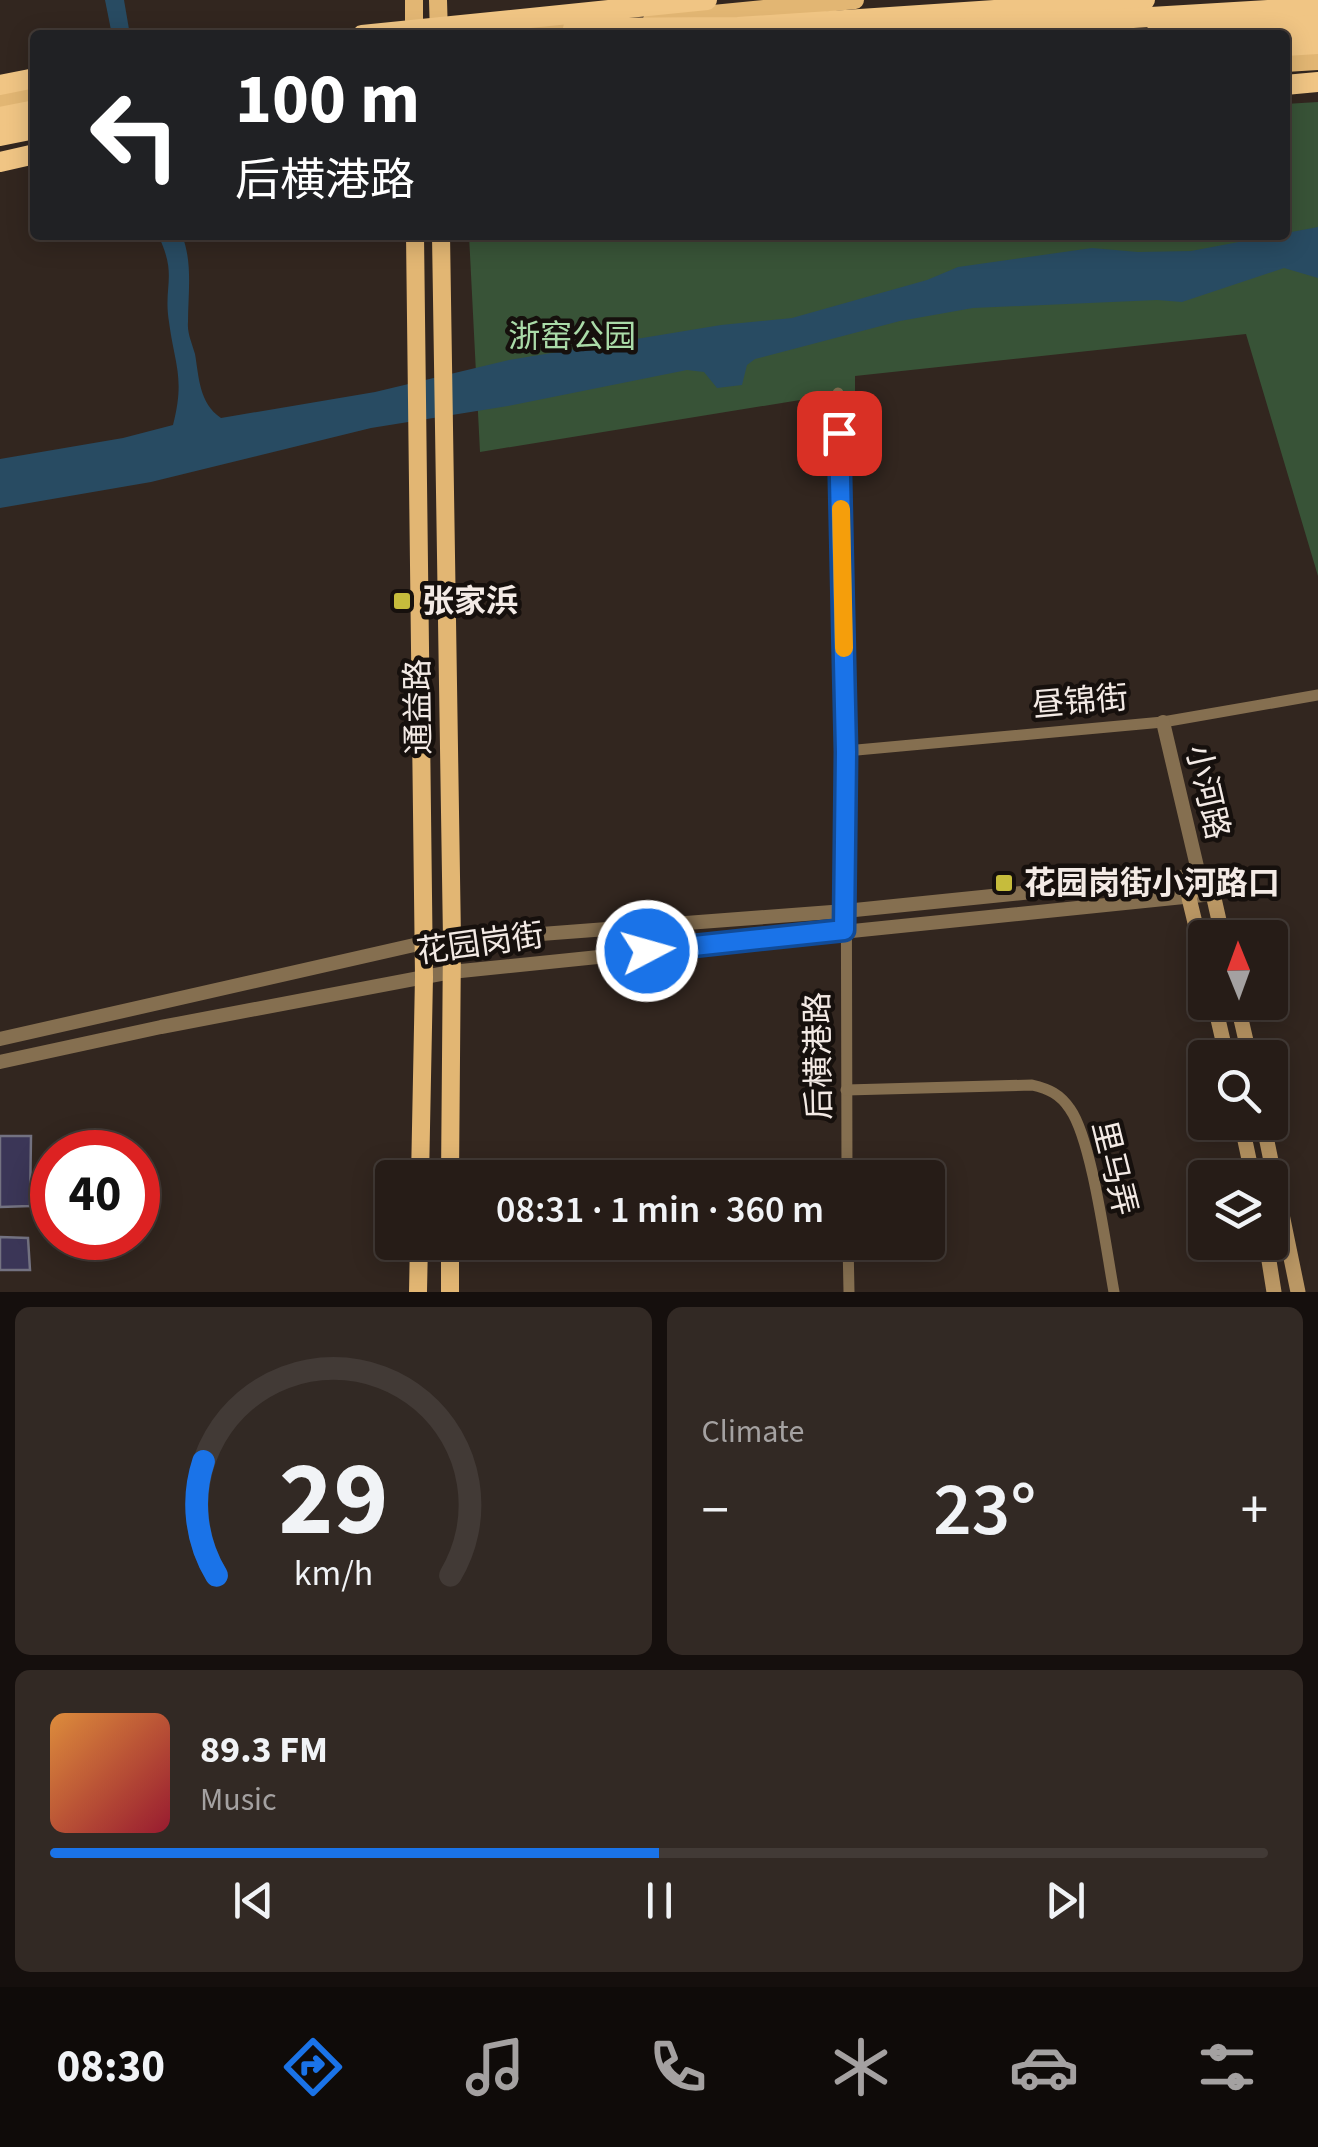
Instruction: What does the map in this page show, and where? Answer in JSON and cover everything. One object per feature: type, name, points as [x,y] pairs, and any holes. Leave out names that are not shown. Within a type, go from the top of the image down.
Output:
[{"type":"highway","points":[[411,30],[707,0]]},
{"type":"highway","points":[[573,28],[738,27],[1145,0]]},
{"type":"highway","points":[[933,30],[1318,7]]},
{"type":"highway","points":[[1236,30],[1318,25]]},
{"type":"highway","points":[[1290,46],[1318,44]]},
{"type":"highway","points":[[0,85],[30,79]]},
{"type":"highway","points":[[1290,85],[1318,82]]},
{"type":"highway","points":[[0,117],[30,111]]},
{"type":"highway","points":[[0,136],[30,130]]},
{"type":"highway","points":[[0,162],[30,155]]},
{"type":"main road","points":[[414,0],[414,30]]},
{"type":"main road","points":[[438,0],[439,30]]},
{"type":"main road","points":[[552,30],[856,0]]},
{"type":"main road","points":[[1290,63],[1318,60]]},
{"type":"main road","points":[[0,101],[30,94]]},
{"type":"main road","points":[[0,146],[30,140]]},
{"type":"main road","name":"通益路","points":[[415,240],[424,977],[420,1160]]},
{"type":"main road","name":"通益路","points":[[440,240],[452,940],[450,1160]]},
{"type":"main road","name":"小河路","points":[[1199,875],[1213,894],[1219,920]]},
{"type":"main road","name":"小河路","points":[[1189,898],[1199,875]]},
{"type":"main road","points":[[1189,898],[1194,920]]},
{"type":"main road","points":[[1267,1140],[1298,1292]]},
{"type":"main road","points":[[418,1292],[419,1260]]},
{"type":"main road","points":[[450,1260],[450,1292]]},
{"type":"main road","points":[[1269,1260],[1274,1292]]},
{"type":"street","name":"后横港路","points":[[838,393],[846,752],[847,1160]]},
{"type":"street","name":"昼锦街","points":[[846,752],[1164,722],[1318,696]]},
{"type":"street","name":"小河路","points":[[1164,722],[1199,875]]},
{"type":"street","name":"花园岗街","points":[[0,1039],[423,943],[844,910],[1199,875]]},
{"type":"street","name":"花园岗街","points":[[0,1062],[450,972],[1213,894]]},
{"type":"street","name":"里马弄","points":[[846,1090],[1049,1088],[1062,1098],[1081,1130],[1114,1292]]},
{"type":"street","points":[[848,1260],[849,1292]]},
{"type":"green space","name":"浙窑公园","points":[[1318,102],[1318,576],[1246,334],[855,376],[855,391],[480,452],[469,240],[1290,240],[1290,104]]},
{"type":"water","points":[[105,0],[124,0],[129,30],[111,30]]},
{"type":"water","points":[[1318,227],[1318,278],[1284,268],[1182,302],[973,308],[900,321],[755,359],[747,365],[742,385],[717,388],[704,372],[687,370],[508,406],[371,428],[151,482],[0,508],[0,459],[123,438],[173,425],[178,372],[168,309],[167,261],[160,240],[183,240],[189,267],[189,334],[204,397],[221,418],[375,392],[509,360],[721,325],[792,318],[927,280],[958,267],[1092,248],[1191,251],[1249,240],[1290,240],[1290,232]]},
{"type":"building","points":[[0,1136],[30,1136],[30,1206],[0,1207]]},
{"type":"building","points":[[0,1237],[28,1238],[30,1270],[0,1270]]},
{"type":"slow traffic","points":[[841,509],[844,648]]},
{"type":"place","name":"张家浜","points":[[402,601]]},
{"type":"place","name":"花园岗街小河路口","points":[[1004,883]]},
{"type":"route","points":[[647,951],[844,930],[846,752],[839,433]]}]
